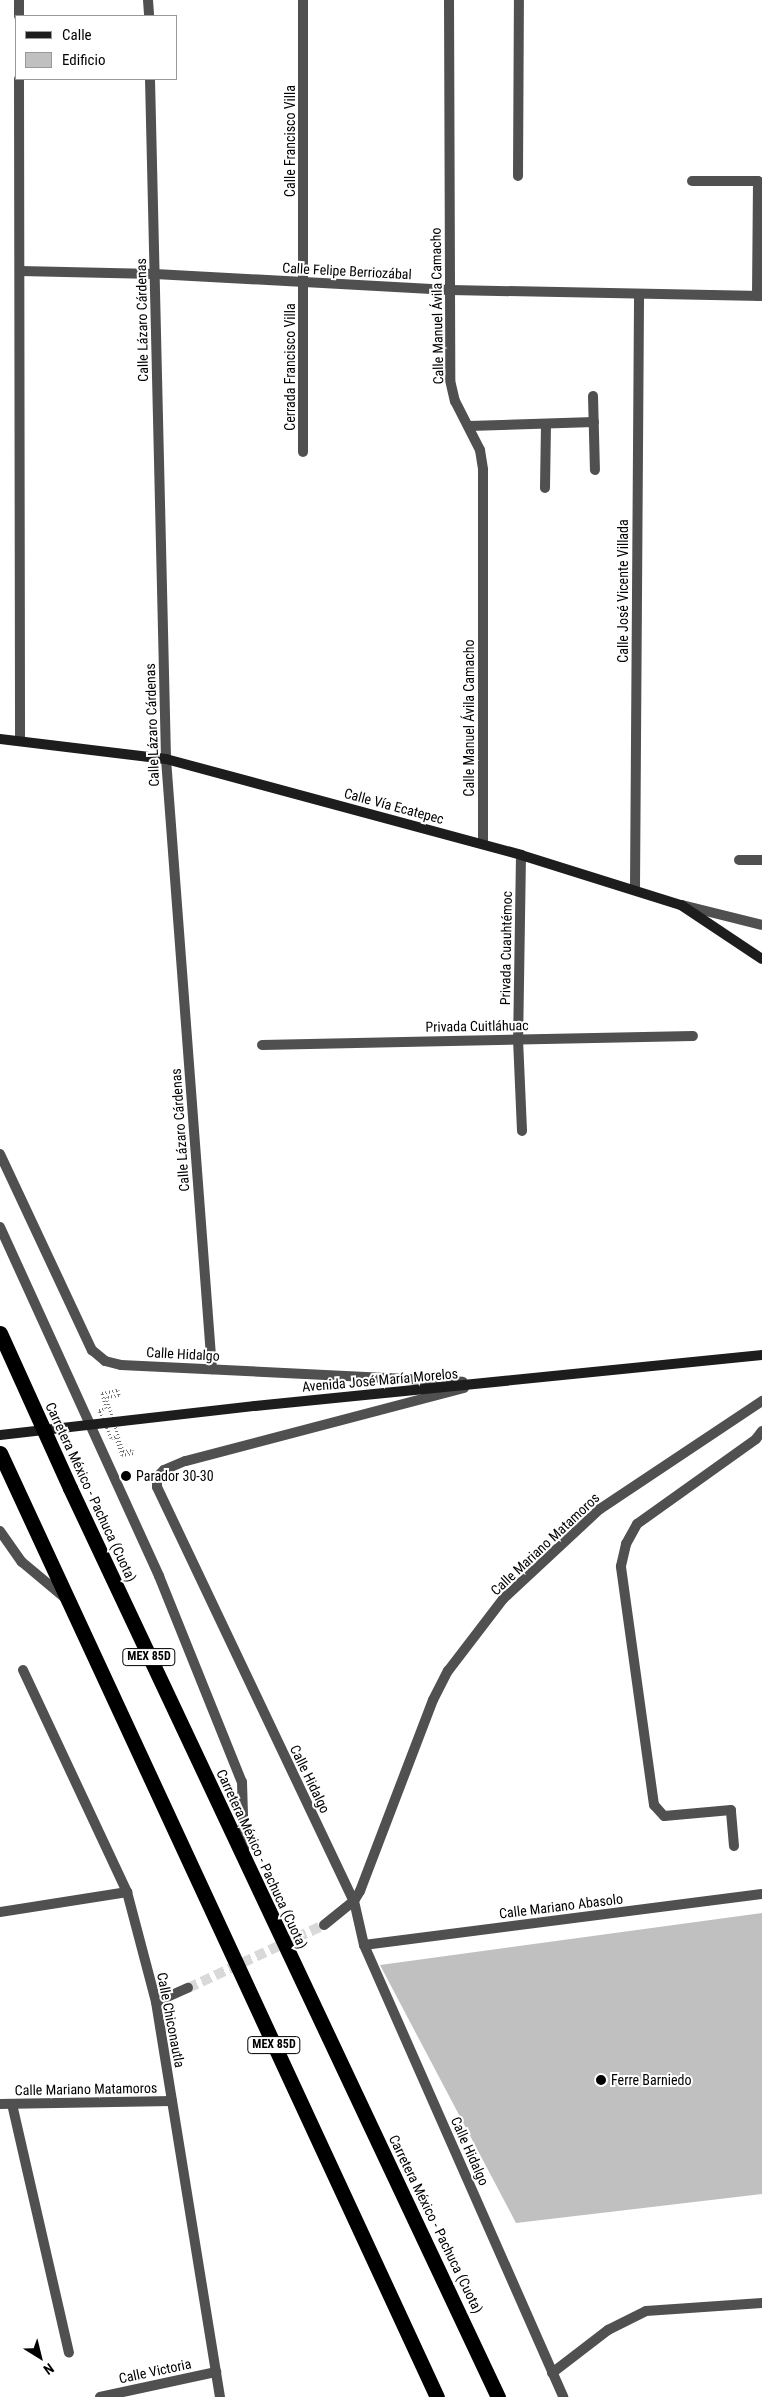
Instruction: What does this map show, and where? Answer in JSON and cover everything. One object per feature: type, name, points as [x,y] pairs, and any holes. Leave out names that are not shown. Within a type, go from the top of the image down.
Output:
[{"type":"highway","name":"Carretera México - Pachuca (Cuota)","points":[[0,1333],[498,2397]]},
{"type":"highway","name":"MEX 85D","points":[[0,1453],[437,2397]]},
{"type":"main road","name":"Calle Vía Ecatepec","points":[[0,739],[166,759],[483,844],[635,889],[681,905],[762,959]]},
{"type":"main road","name":"Avenida José María Morelos","points":[[0,1435],[254,1406],[494,1384],[762,1355]]},
{"type":"street","points":[[19,0],[19,15]]},
{"type":"street","points":[[148,0],[149,15]]},
{"type":"street","name":"Calle Francisco Villa","points":[[303,0],[303,283]]},
{"type":"street","name":"Calle Manuel Ávila Camacho","points":[[449,0],[450,380],[455,401],[480,450],[483,470],[483,844]]},
{"type":"street","points":[[518,176],[519,0]]},
{"type":"street","points":[[19,80],[20,741]]},
{"type":"street","name":"Calle Lázaro Cárdenas","points":[[150,80],[166,759],[212,1369]]},
{"type":"street","points":[[692,181],[758,181],[760,296]]},
{"type":"street","name":"Calle Felipe Berriozábal","points":[[20,271],[155,274],[450,290],[760,296]]},
{"type":"street","name":"Cerrada Francisco Villa","points":[[303,283],[304,452]]},
{"type":"street","name":"Calle José Vicente Villada","points":[[635,889],[638,294]]},
{"type":"street","points":[[593,396],[596,470]]},
{"type":"street","points":[[469,426],[594,422]]},
{"type":"street","points":[[545,488],[546,424]]},
{"type":"street","name":"Privada Cuauhtémoc","points":[[521,855],[518,1039],[522,1131]]},
{"type":"street","points":[[739,860],[762,860]]},
{"type":"street","points":[[681,905],[762,925]]},
{"type":"street","name":"Privada Cuitláhuac","points":[[262,1045],[693,1036]]},
{"type":"street","name":"Calle Hidalgo","points":[[0,1154],[92,1350],[104,1361],[121,1365],[494,1384]]},
{"type":"street","points":[[0,1227],[158,1576],[242,1782],[244,1856]]},
{"type":"street","name":"Calle Hidalgo","points":[[471,1386],[185,1461],[164,1470],[157,1477],[159,1495],[354,1902],[364,1945],[563,2397]]},
{"type":"street","name":"Calle Mariano Matamoros","points":[[354,1902],[373,1860],[433,1700],[448,1671],[503,1600],[600,1509],[762,1401]]},
{"type":"street","points":[[734,1846],[731,1810],[664,1816],[654,1805],[620,1566],[626,1544],[637,1524],[756,1439],[762,1431]]},
{"type":"street","points":[[0,1531],[22,1562],[66,1599]]},
{"type":"street","name":"Calle Chiconautla","points":[[23,1670],[127,1892],[156,2002],[220,2397]]},
{"type":"street","points":[[0,1912],[127,1892]]},
{"type":"street","name":"Calle Mariano Abasolo","points":[[364,1945],[762,1894]]},
{"type":"street","points":[[324,1925],[354,1902]]},
{"type":"street","points":[[156,2002],[188,1988]]},
{"type":"street","name":"Calle Mariano Matamoros","points":[[0,2104],[172,2102]]},
{"type":"street","points":[[12,2104],[69,2353]]},
{"type":"street","points":[[552,2373],[608,2330],[646,2311],[762,2303]]},
{"type":"street","name":"Calle Victoria","points":[[100,2397],[216,2372]]},
{"type":"path","points":[[106,1397],[119,1395],[118,1390],[102,1393],[106,1408]]},
{"type":"path","points":[[115,1436],[122,1455],[133,1453],[132,1450],[124,1451]]},
{"type":"building","name":"Ferre Barniedo","points":[[762,1913],[762,2194],[516,2223],[380,1965]]},
{"type":"tunnel","points":[[188,1988],[324,1925]]},
{"type":"place","name":"Parador 30-30","points":[[126,1476]]},
{"type":"place","name":"Ferre Barniedo","points":[[601,2080]]}]
